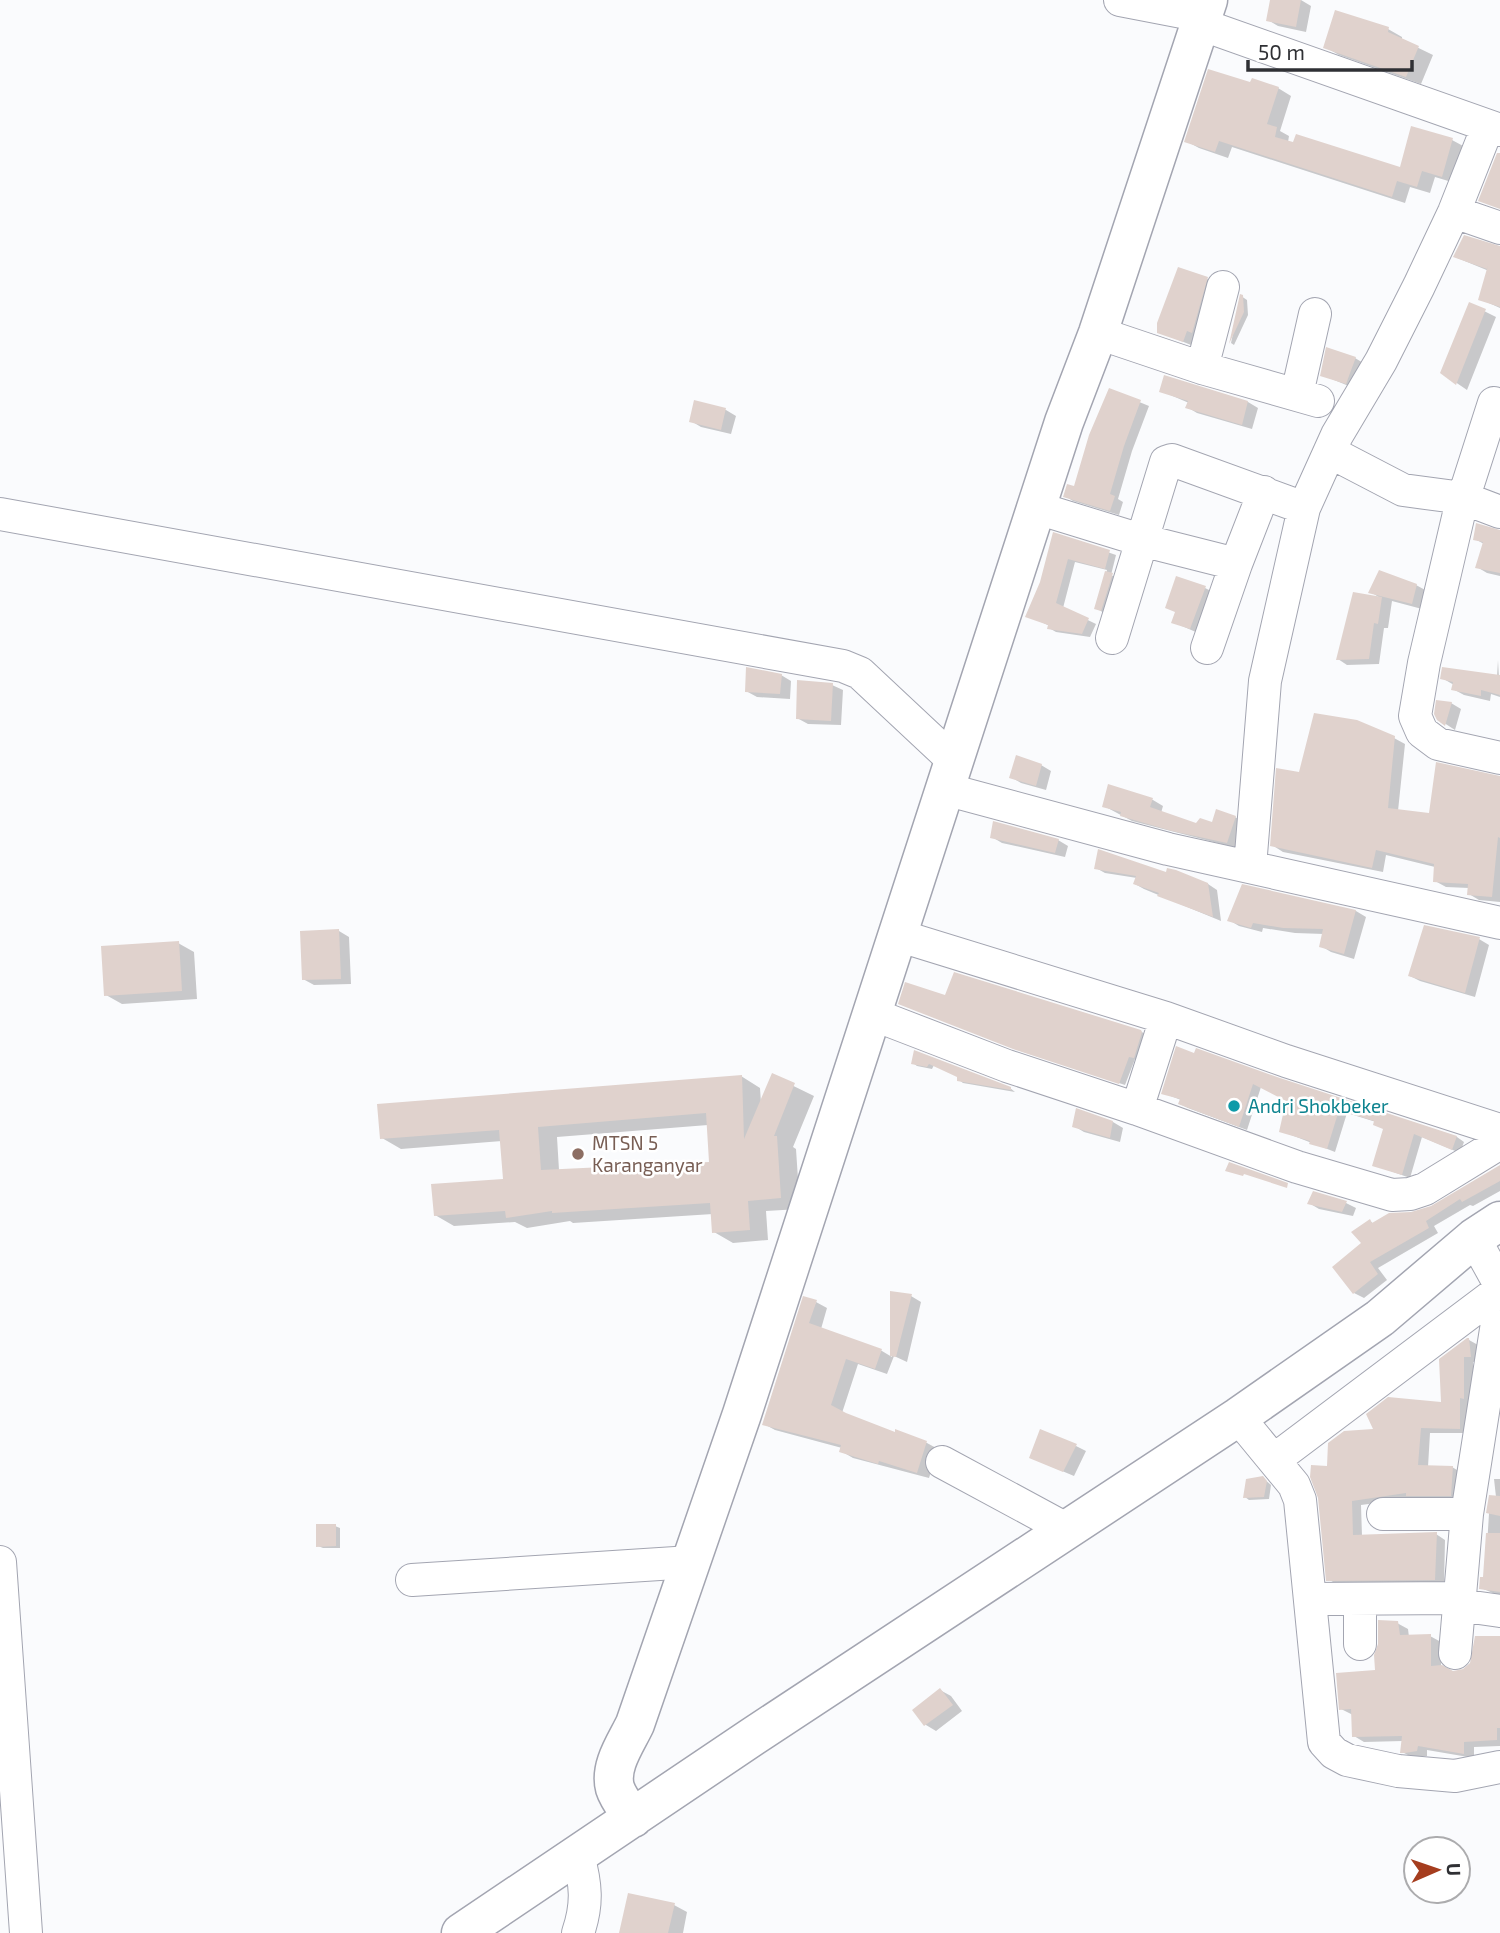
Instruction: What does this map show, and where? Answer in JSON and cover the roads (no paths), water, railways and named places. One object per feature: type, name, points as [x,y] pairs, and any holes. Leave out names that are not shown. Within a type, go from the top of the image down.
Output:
[{"type":"main road","points":[[633,1818],[615,1790],[617,1760],[635,1724],[742,1414],[1064,422],[1098,333],[1204,13]]},
{"type":"main road","points":[[461,1933],[582,1869],[633,1818],[1068,1530],[1242,1421],[1380,1318],[1494,1268]]},
{"type":"street","points":[[1120,0],[1204,13],[1494,128],[1381,362],[1337,435],[1304,508],[1265,681],[1250,867]]},
{"type":"street","points":[[1454,212],[1500,228]]},
{"type":"street","points":[[1202,368],[1223,287]]},
{"type":"street","points":[[1098,333],[1202,368],[1308,397],[1315,314]]},
{"type":"street","points":[[1494,403],[1463,498],[1421,675],[1415,716],[1422,732],[1438,744],[1500,758]]},
{"type":"street","points":[[1331,452],[1403,490],[1463,498],[1500,512]]},
{"type":"street","points":[[1112,638],[1167,461],[1172,460],[1304,508]]},
{"type":"street","points":[[1207,648],[1264,492]]},
{"type":"street","points":[[1037,508],[1141,540],[1236,564]]},
{"type":"street","points":[[0,514],[843,666],[860,673],[950,775],[1168,849],[1500,923]]},
{"type":"street","points":[[897,935],[1166,1018],[1286,1061],[1500,1130]]},
{"type":"street","points":[[872,1014],[1007,1066],[1137,1108],[1297,1167],[1392,1195],[1410,1194],[1425,1189],[1500,1143]]},
{"type":"street","points":[[1137,1108],[1166,1018]]},
{"type":"street","points":[[1274,1460],[1494,1268]]},
{"type":"street","points":[[1455,1653],[1458,1601],[1494,1268]]},
{"type":"street","points":[[1242,1421],[1294,1485],[1300,1500],[1324,1742],[1334,1753],[1347,1760],[1375,1768],[1455,1776],[1500,1767]]},
{"type":"street","points":[[942,1462],[1068,1530]]},
{"type":"street","points":[[1383,1514],[1468,1514]]},
{"type":"street","points":[[0,1562],[26,1933]]},
{"type":"street","points":[[412,1580],[691,1562]]},
{"type":"street","points":[[1310,1599],[1458,1601],[1500,1611]]},
{"type":"street","points":[[1360,1600],[1360,1644]]},
{"type":"street","points":[[581,1924],[582,1869]]},
{"type":"place","name":"Andri Shokbeker","points":[[1234,1106]]},
{"type":"place","name":"MTSN 5 Karanganyar","points":[[578,1154]]}]
